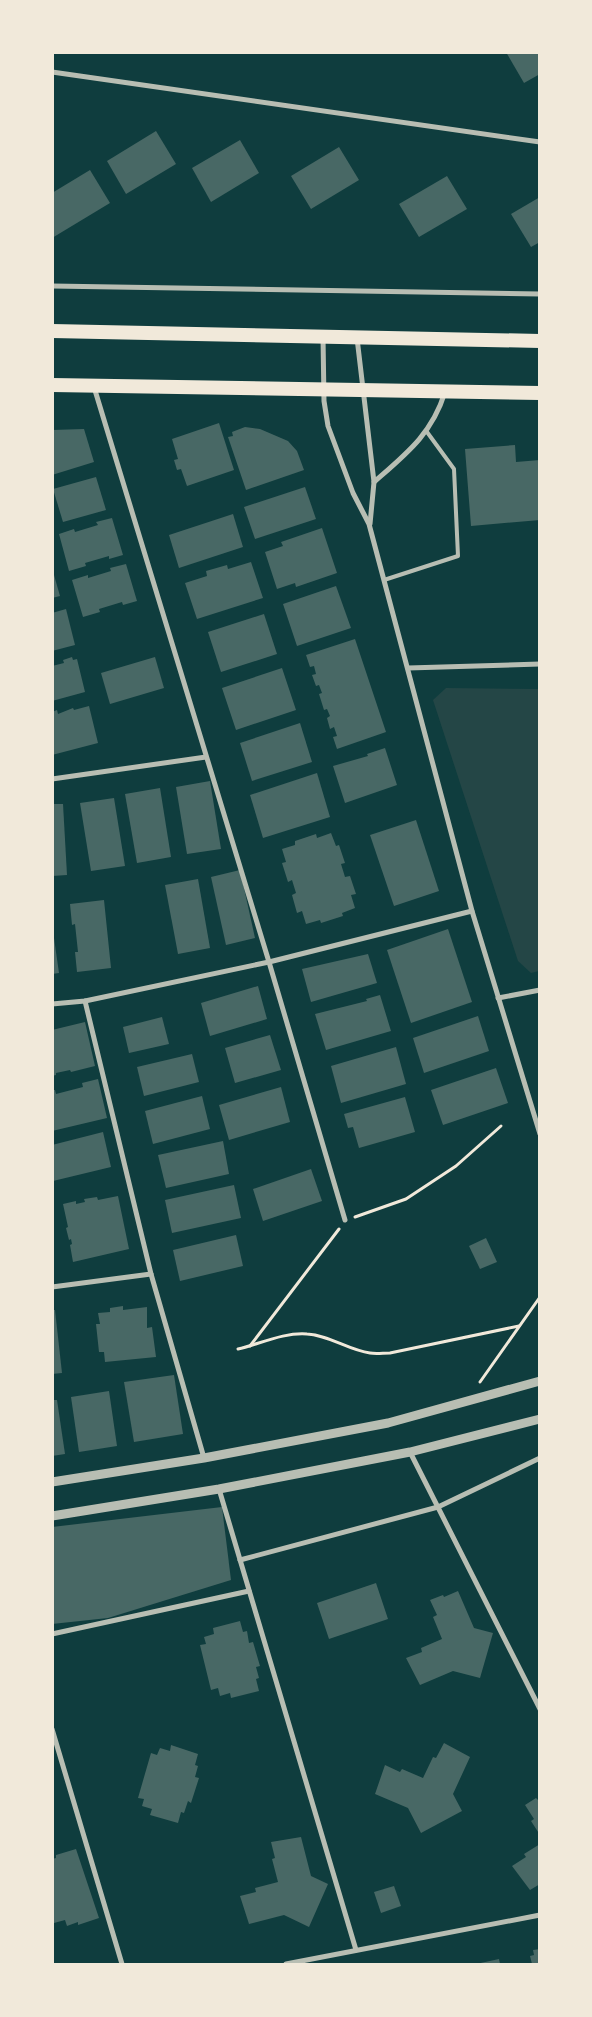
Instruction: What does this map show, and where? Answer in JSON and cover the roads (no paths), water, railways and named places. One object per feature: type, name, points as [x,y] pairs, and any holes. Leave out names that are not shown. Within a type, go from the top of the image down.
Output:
[{"type":"highway","points":[[52,331],[540,341]]},
{"type":"highway","points":[[52,385],[540,393]]},
{"type":"street","points":[[52,72],[540,142]]},
{"type":"street","points":[[52,286],[540,294]]},
{"type":"street","points":[[324,336],[324,390],[328,426],[353,493],[370,524],[472,911],[540,1134]]},
{"type":"street","points":[[357,336],[374,482],[370,524]]},
{"type":"street","points":[[94,386],[346,1220]]},
{"type":"street","points":[[374,482],[418,442],[426,432],[441,406],[446,391]]},
{"type":"street","points":[[408,668],[540,664]]},
{"type":"street","points":[[52,779],[206,757]]},
{"type":"street","points":[[52,1004],[85,1001],[269,962],[472,911]]},
{"type":"street","points":[[498,998],[540,990]]},
{"type":"street","points":[[85,1001],[151,1274],[204,1458]]},
{"type":"street","points":[[52,1287],[151,1274]]},
{"type":"street","points":[[52,1482],[204,1458],[388,1423],[540,1381]]},
{"type":"street","points":[[52,1516],[219,1489],[410,1452],[540,1419]]},
{"type":"street","points":[[410,1452],[540,1709]]},
{"type":"street","points":[[240,1560],[438,1507],[540,1458]]},
{"type":"street","points":[[219,1489],[356,1950]]},
{"type":"street","points":[[52,1634],[250,1591]]},
{"type":"street","points":[[52,1729],[122,1964]]},
{"type":"street","points":[[286,1964],[540,1915]]},
{"type":"lane","points":[[384,580],[458,556],[454,469],[426,432]]}]
